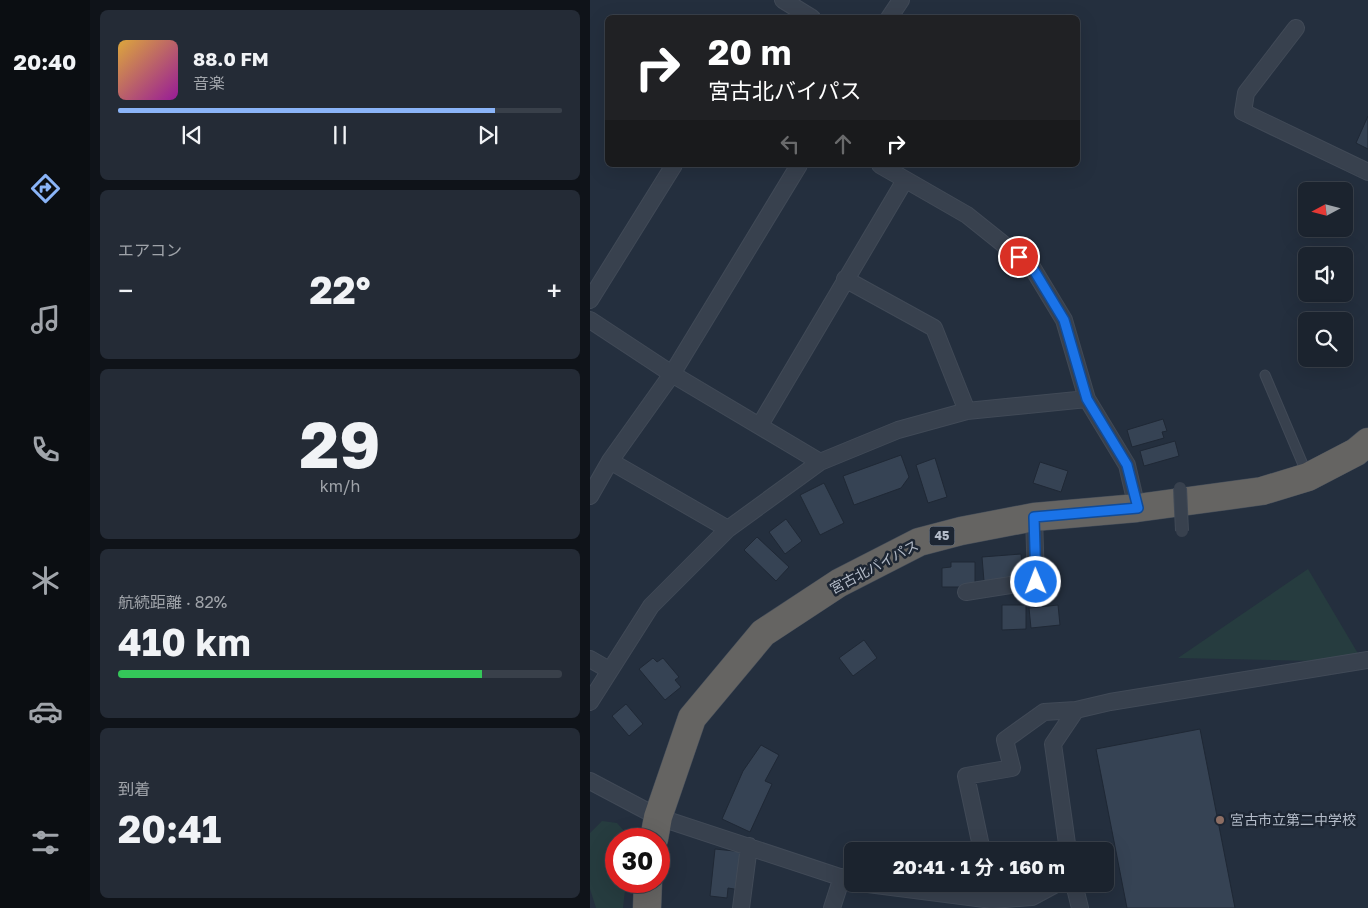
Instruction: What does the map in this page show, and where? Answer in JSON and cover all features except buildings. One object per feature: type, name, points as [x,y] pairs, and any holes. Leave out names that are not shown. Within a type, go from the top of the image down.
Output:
[{"type":"highway","name":"宮古北バイパス","points":[[656,828],[692,718],[764,633],[839,583],[919,542],[1034,517],[1138,508],[1262,491],[1308,477],[1356,452],[1368,442]]},
{"type":"highway","points":[[647,908],[648,893]]},
{"type":"street","points":[[783,0],[807,15]]},
{"type":"street","points":[[891,15],[901,0]]},
{"type":"street","points":[[1296,28],[1246,93],[1243,112],[1368,172]]},
{"type":"street","points":[[590,300],[673,167]]},
{"type":"street","points":[[590,496],[610,461],[672,374],[798,167]]},
{"type":"street","points":[[883,167],[967,215],[1032,267],[1064,320],[1087,399],[1127,465],[1138,508]]},
{"type":"street","points":[[760,425],[905,180]]},
{"type":"street","points":[[846,280],[934,328],[967,411]]},
{"type":"street","points":[[590,320],[672,374],[820,462]]},
{"type":"street","points":[[590,702],[652,606],[728,529],[820,462],[898,430],[967,411],[1087,399]]},
{"type":"street","points":[[610,461],[728,529]]},
{"type":"street","points":[[1180,488],[1182,531]]},
{"type":"street","points":[[966,592],[1036,582],[1034,517]]},
{"type":"street","points":[[590,659],[609,670]]},
{"type":"street","points":[[980,842],[966,776],[1012,768],[1005,740],[1044,712],[1076,710],[1110,702],[1368,660]]},
{"type":"street","points":[[1067,842],[1053,744],[1076,710]]},
{"type":"street","points":[[590,781],[656,828]]},
{"type":"street","points":[[670,831],[749,846],[844,878]]},
{"type":"street","points":[[741,908],[749,846]]},
{"type":"street","points":[[832,908],[844,885]]},
{"type":"street","points":[[944,892],[992,897],[1032,896],[1040,892]]},
{"type":"street","points":[[1076,892],[1080,908]]},
{"type":"lane","points":[[1265,375],[1308,477]]},
{"type":"green space","points":[[1308,569],[1363,662],[1178,658]]},
{"type":"green space","points":[[602,821],[617,823],[622,828],[605,828],[605,893],[625,893],[623,908],[596,908],[590,889],[590,833]]},
{"type":"place","name":"宮古市立第二中学校","points":[[1220,820]]},
{"type":"route","points":[[1019,257],[1032,267],[1064,320],[1087,399],[1127,465],[1138,508],[1034,517],[1036,582]]}]
